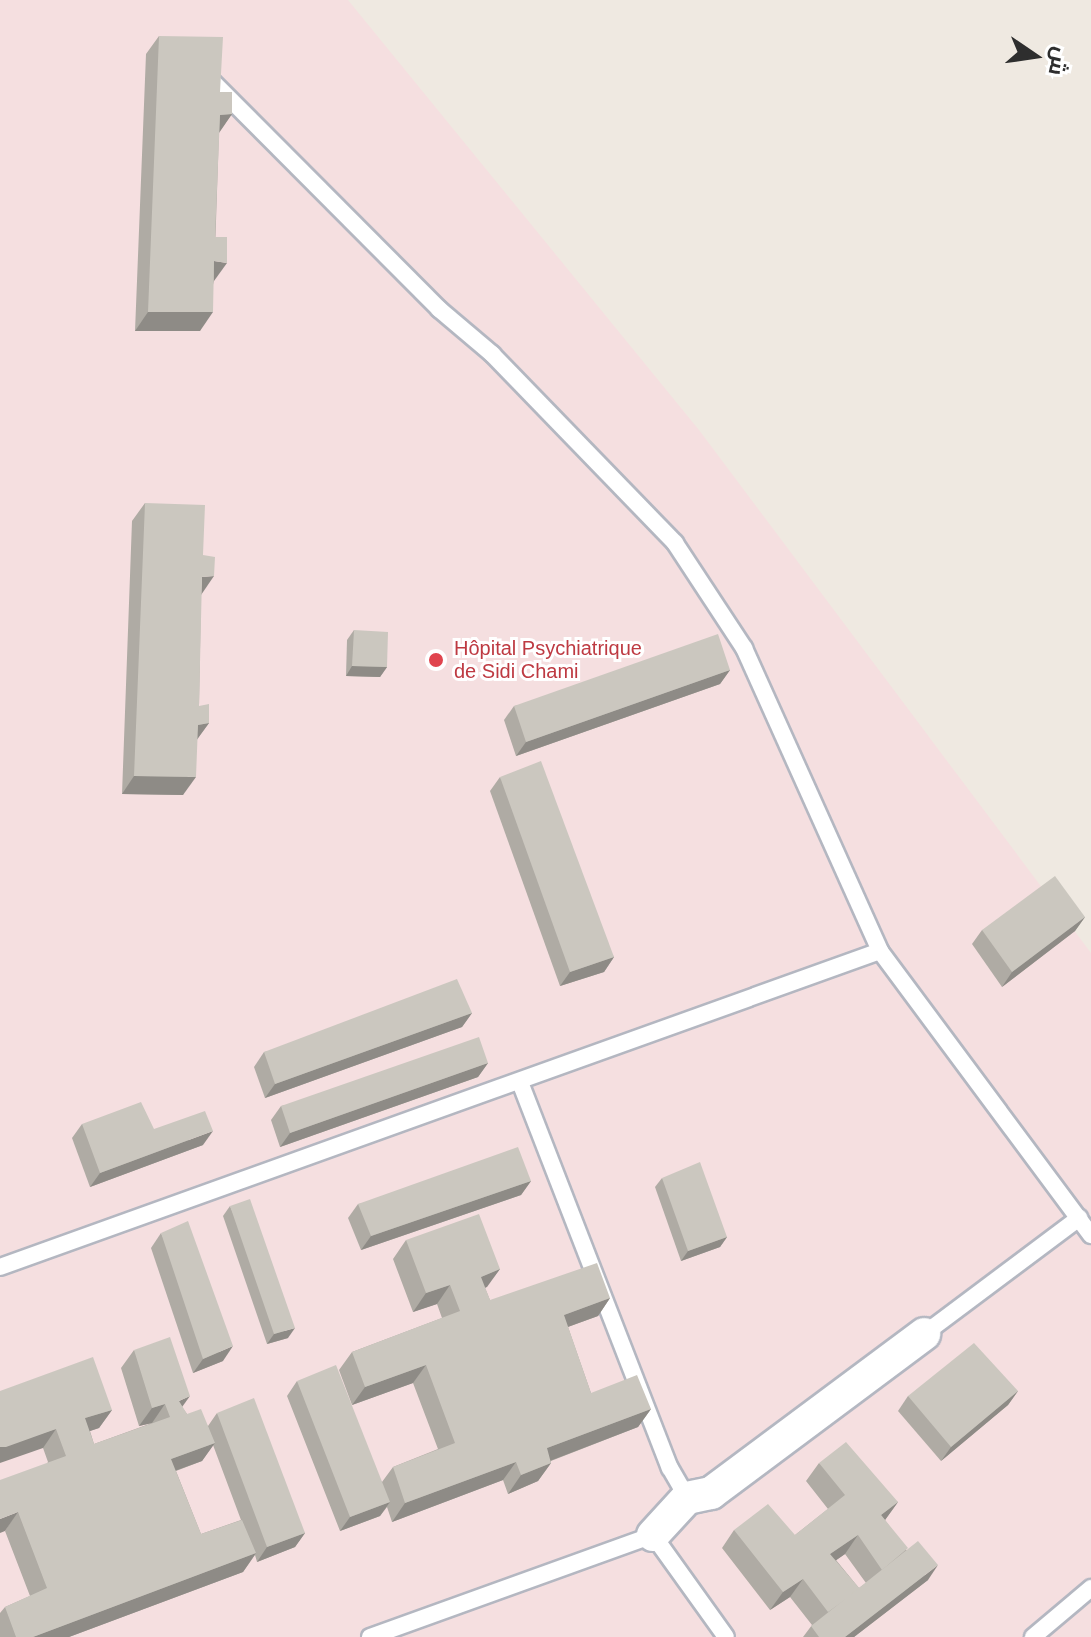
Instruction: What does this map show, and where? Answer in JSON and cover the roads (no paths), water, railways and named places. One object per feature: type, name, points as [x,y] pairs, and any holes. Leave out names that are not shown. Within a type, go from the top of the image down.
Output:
[{"type":"street","points":[[653,1535],[687,1498],[711,1493],[924,1334]]},
{"type":"lane","points":[[189,58],[439,309],[492,354],[675,543],[744,648],[880,951],[1091,1235]]},
{"type":"lane","points":[[0,1267],[880,951]]},
{"type":"lane","points":[[520,1082],[670,1468],[687,1498]]},
{"type":"lane","points":[[924,1334],[1079,1218]]},
{"type":"lane","points":[[370,1637],[653,1535],[726,1637]]},
{"type":"lane","points":[[1033,1637],[1091,1588]]},
{"type":"place","name":"Hôpital Psychiatrique de Sidi Chami","points":[[436,660]]}]
